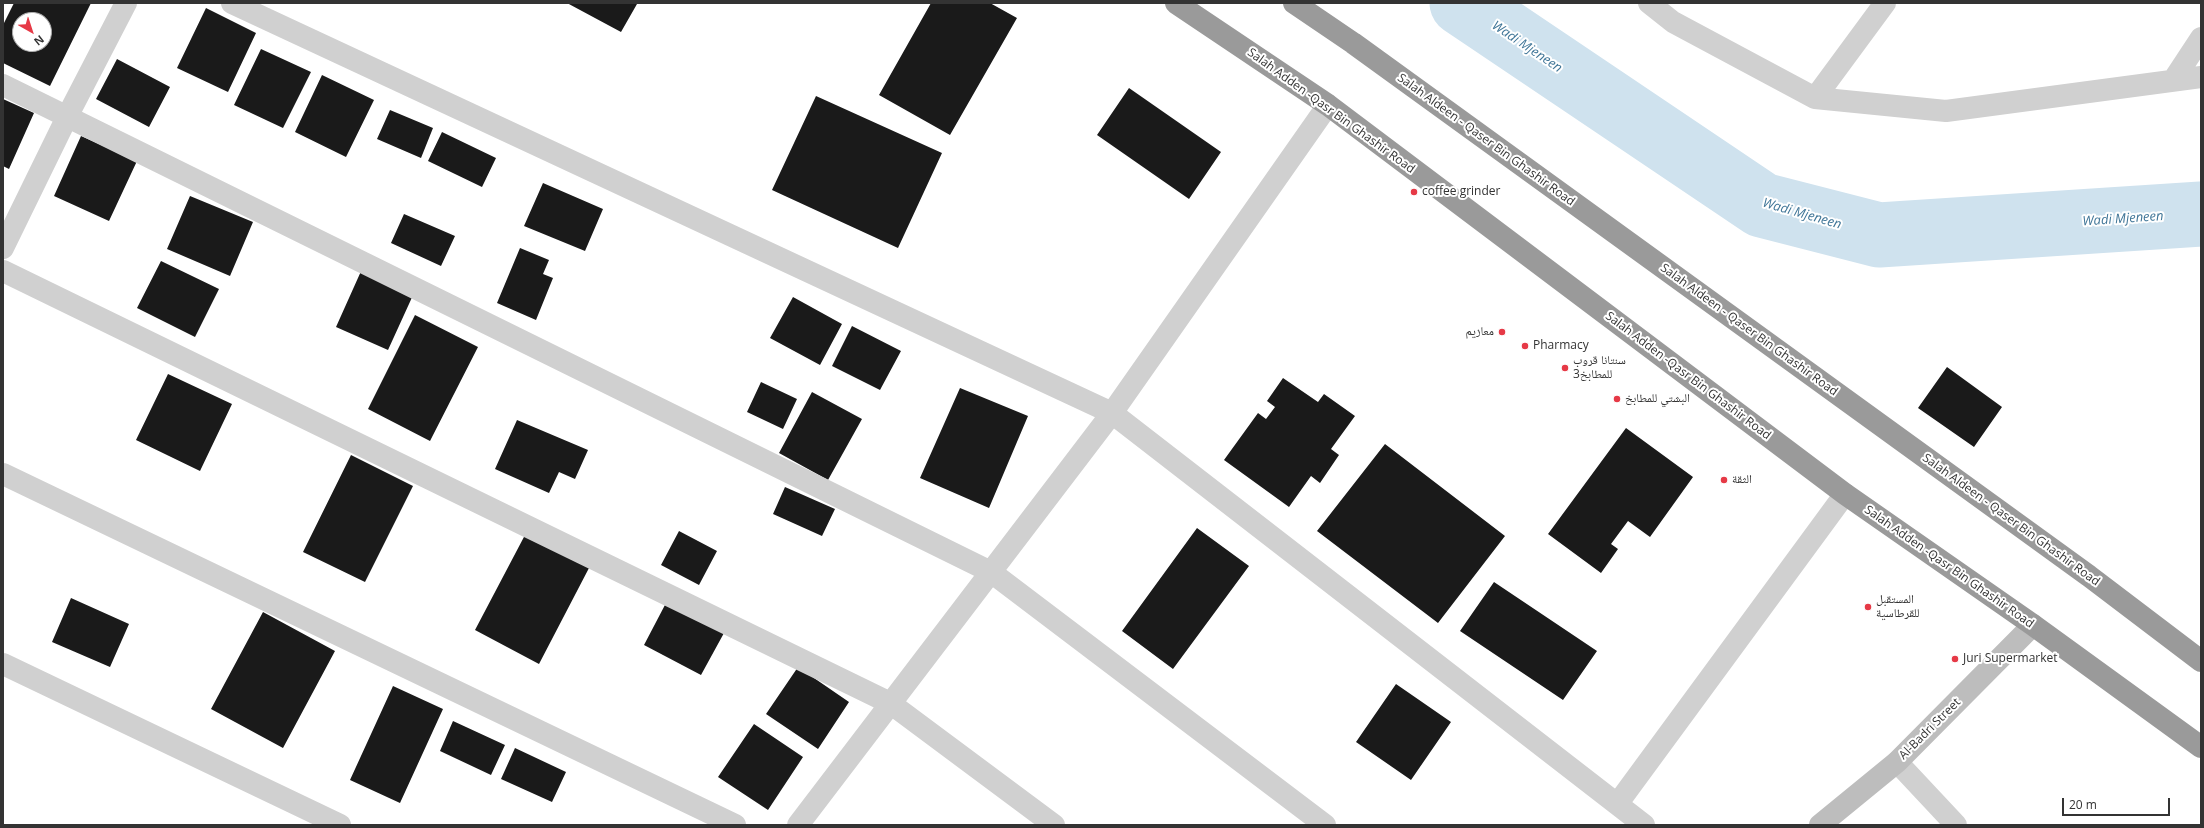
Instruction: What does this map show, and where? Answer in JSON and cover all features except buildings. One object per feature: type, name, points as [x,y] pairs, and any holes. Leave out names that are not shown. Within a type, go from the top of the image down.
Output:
[{"type":"highway","name":"Salah Adden -Qasr Bin Ghashir Road","points":[[1176,3],[1328,105],[1845,494],[2033,626],[2201,747]]},
{"type":"highway","name":"Salah Aldeen - Qaser Bin Ghashir Road","points":[[1294,3],[1353,43],[2069,562],[2201,661]]},
{"type":"street","points":[[3,248],[126,3]]},
{"type":"street","points":[[232,3],[1112,413],[1618,803],[1644,825]]},
{"type":"street","points":[[1649,3],[1673,22],[1816,98],[1946,111],[2174,79],[2201,77]]},
{"type":"street","points":[[1816,98],[1885,3]]},
{"type":"street","points":[[2174,79],[2201,38]]},
{"type":"street","points":[[3,85],[991,572],[1326,825]]},
{"type":"street","points":[[798,825],[1112,413],[1328,105]]},
{"type":"street","points":[[3,271],[890,703],[1054,825]]},
{"type":"street","points":[[3,474],[735,825]]},
{"type":"street","points":[[1618,803],[1845,494]]},
{"type":"street","name":"Al-Badri Street","points":[[1820,825],[1897,762],[2033,626]]},
{"type":"street","points":[[3,664],[340,825]]},
{"type":"street","points":[[1897,762],[1956,825]]},
{"type":"waterway","name":"Wadi Mjeneen","points":[[1462,3],[1762,205],[1879,235],[2201,214]]},
{"type":"place","name":"coffee grinder","points":[[1414,192]]},
{"type":"place","name":"معازيم","points":[[1502,332]]},
{"type":"place","name":"Pharmacy","points":[[1525,346]]},
{"type":"place","name":"سنتانا قروب 3للمطابخ","points":[[1565,368]]},
{"type":"place","name":"البشتي للمطابخ","points":[[1617,399]]},
{"type":"place","name":"الثقة","points":[[1724,480]]},
{"type":"place","name":"المستقبل للقرطاسية","points":[[1868,607]]},
{"type":"place","name":"Juri Supermarket","points":[[1955,659]]}]
